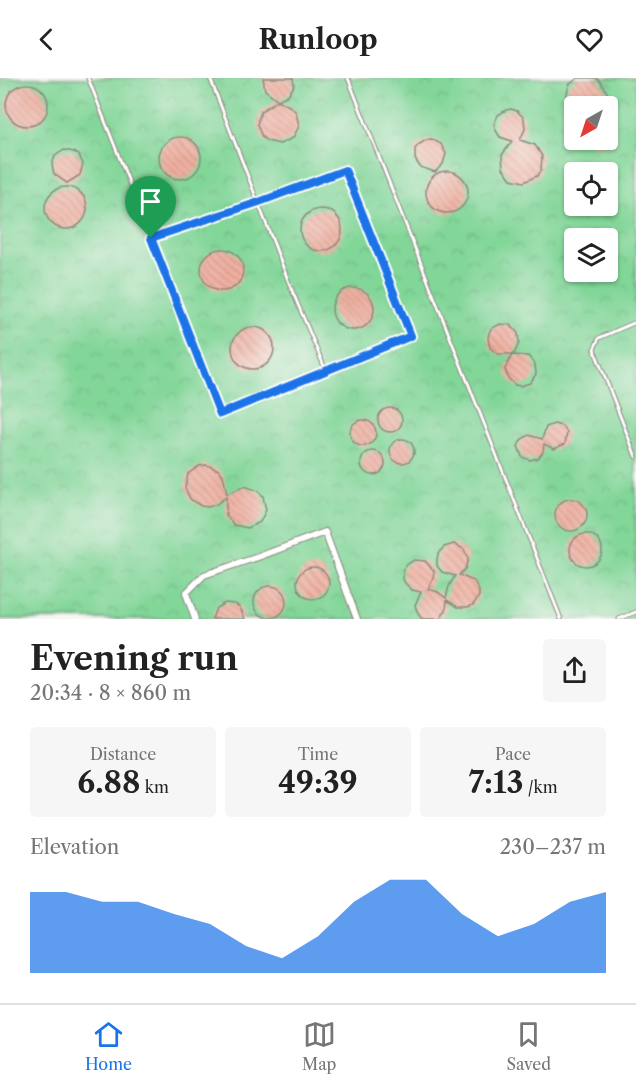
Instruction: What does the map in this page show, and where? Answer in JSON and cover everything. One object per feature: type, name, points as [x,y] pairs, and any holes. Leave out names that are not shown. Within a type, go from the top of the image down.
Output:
[{"type":"street","points":[[195,619],[186,593],[204,574],[325,532],[357,619]]},
{"type":"lane","points":[[88,78],[220,414],[411,336],[345,170],[151,238]]},
{"type":"lane","points":[[210,78],[291,288],[326,371]]},
{"type":"lane","points":[[348,78],[561,619]]},
{"type":"lane","points":[[636,322],[603,335],[594,346],[595,355],[636,457]]},
{"type":"lane","points":[[619,619],[636,612]]},
{"type":"green space","points":[[0,78],[636,78],[636,619],[0,619]]},
{"type":"building","points":[[263,78],[293,78],[294,86],[288,95],[278,100],[265,90]]},
{"type":"building","points":[[578,78],[595,78],[607,92],[606,96],[566,96],[569,85]]},
{"type":"building","points":[[27,84],[42,90],[48,105],[42,120],[27,126],[12,120],[6,105],[12,90]]},
{"type":"building","points":[[278,100],[296,112],[299,126],[293,138],[280,144],[267,141],[262,137],[257,124],[261,111]]},
{"type":"building","points":[[511,109],[524,118],[525,129],[520,140],[535,145],[542,156],[541,170],[537,176],[524,182],[511,179],[503,168],[502,155],[512,141],[500,137],[494,124],[498,115]]},
{"type":"building","points":[[180,137],[195,143],[201,158],[195,173],[180,179],[165,173],[159,158],[165,143]]},
{"type":"building","points":[[432,139],[441,144],[446,154],[443,164],[435,172],[420,167],[415,159],[415,149],[418,145]]},
{"type":"building","points":[[64,150],[79,155],[83,164],[80,175],[67,183],[54,174],[52,165],[55,156]]},
{"type":"building","points":[[447,171],[462,177],[468,192],[462,207],[447,213],[432,207],[426,192],[432,177]]},
{"type":"building","points":[[66,187],[81,193],[87,208],[81,223],[66,229],[51,223],[45,208],[51,193]]},
{"type":"building","points":[[321,209],[336,215],[342,230],[336,245],[321,251],[306,245],[300,230],[306,215]]},
{"type":"building","points":[[222,249],[237,255],[243,270],[237,285],[222,291],[207,285],[201,270],[207,255]]},
{"type":"building","points":[[353,288],[368,294],[374,309],[368,324],[353,330],[338,324],[332,309],[338,294]]},
{"type":"building","points":[[500,324],[510,325],[518,333],[519,343],[514,354],[498,354],[490,348],[489,333],[491,329]]},
{"type":"building","points":[[253,327],[268,333],[274,348],[268,363],[253,369],[238,363],[232,348],[238,333]]},
{"type":"building","points":[[512,355],[528,356],[535,364],[536,374],[530,383],[515,385],[508,378],[505,369]]},
{"type":"building","points":[[385,408],[395,408],[402,415],[402,425],[395,432],[385,432],[378,425],[378,415]]},
{"type":"building","points":[[363,420],[372,424],[376,433],[372,442],[363,446],[354,442],[350,433],[354,424]]},
{"type":"building","points":[[554,424],[562,426],[567,432],[565,444],[554,449],[544,444],[543,452],[538,458],[530,460],[522,457],[518,446],[522,439],[529,435],[542,439],[546,427]]},
{"type":"building","points":[[402,439],[411,442],[414,451],[411,460],[402,463],[393,460],[390,451],[393,442]]},
{"type":"building","points":[[368,451],[378,451],[385,458],[385,468],[378,475],[368,475],[361,468],[361,458]]},
{"type":"building","points":[[206,465],[219,470],[223,475],[227,494],[245,486],[258,491],[263,496],[266,510],[260,522],[248,528],[234,525],[226,515],[226,497],[208,507],[201,506],[190,499],[185,487],[188,474],[199,466]]},
{"type":"building","points":[[571,499],[582,504],[587,515],[582,526],[571,531],[560,526],[555,515],[560,504]]},
{"type":"building","points":[[586,534],[597,539],[602,550],[597,561],[586,566],[575,561],[570,550],[575,539]]},
{"type":"building","points":[[454,544],[464,549],[468,559],[465,569],[459,575],[474,581],[479,596],[473,605],[468,607],[458,607],[447,600],[446,610],[440,619],[422,619],[415,605],[421,592],[412,590],[405,583],[403,569],[414,560],[425,561],[434,571],[428,589],[446,598],[455,576],[442,572],[437,566],[437,559],[444,547]]},
{"type":"building","points":[[313,567],[324,572],[329,583],[324,594],[313,599],[302,594],[297,583],[302,572]]},
{"type":"building","points":[[270,586],[281,591],[286,602],[281,613],[270,618],[259,613],[254,602],[259,591]]},
{"type":"building","points":[[225,603],[240,607],[245,619],[212,619],[216,608]]},
{"type":"route","points":[[345,170],[411,336],[220,414],[151,238],[345,170]]}]
